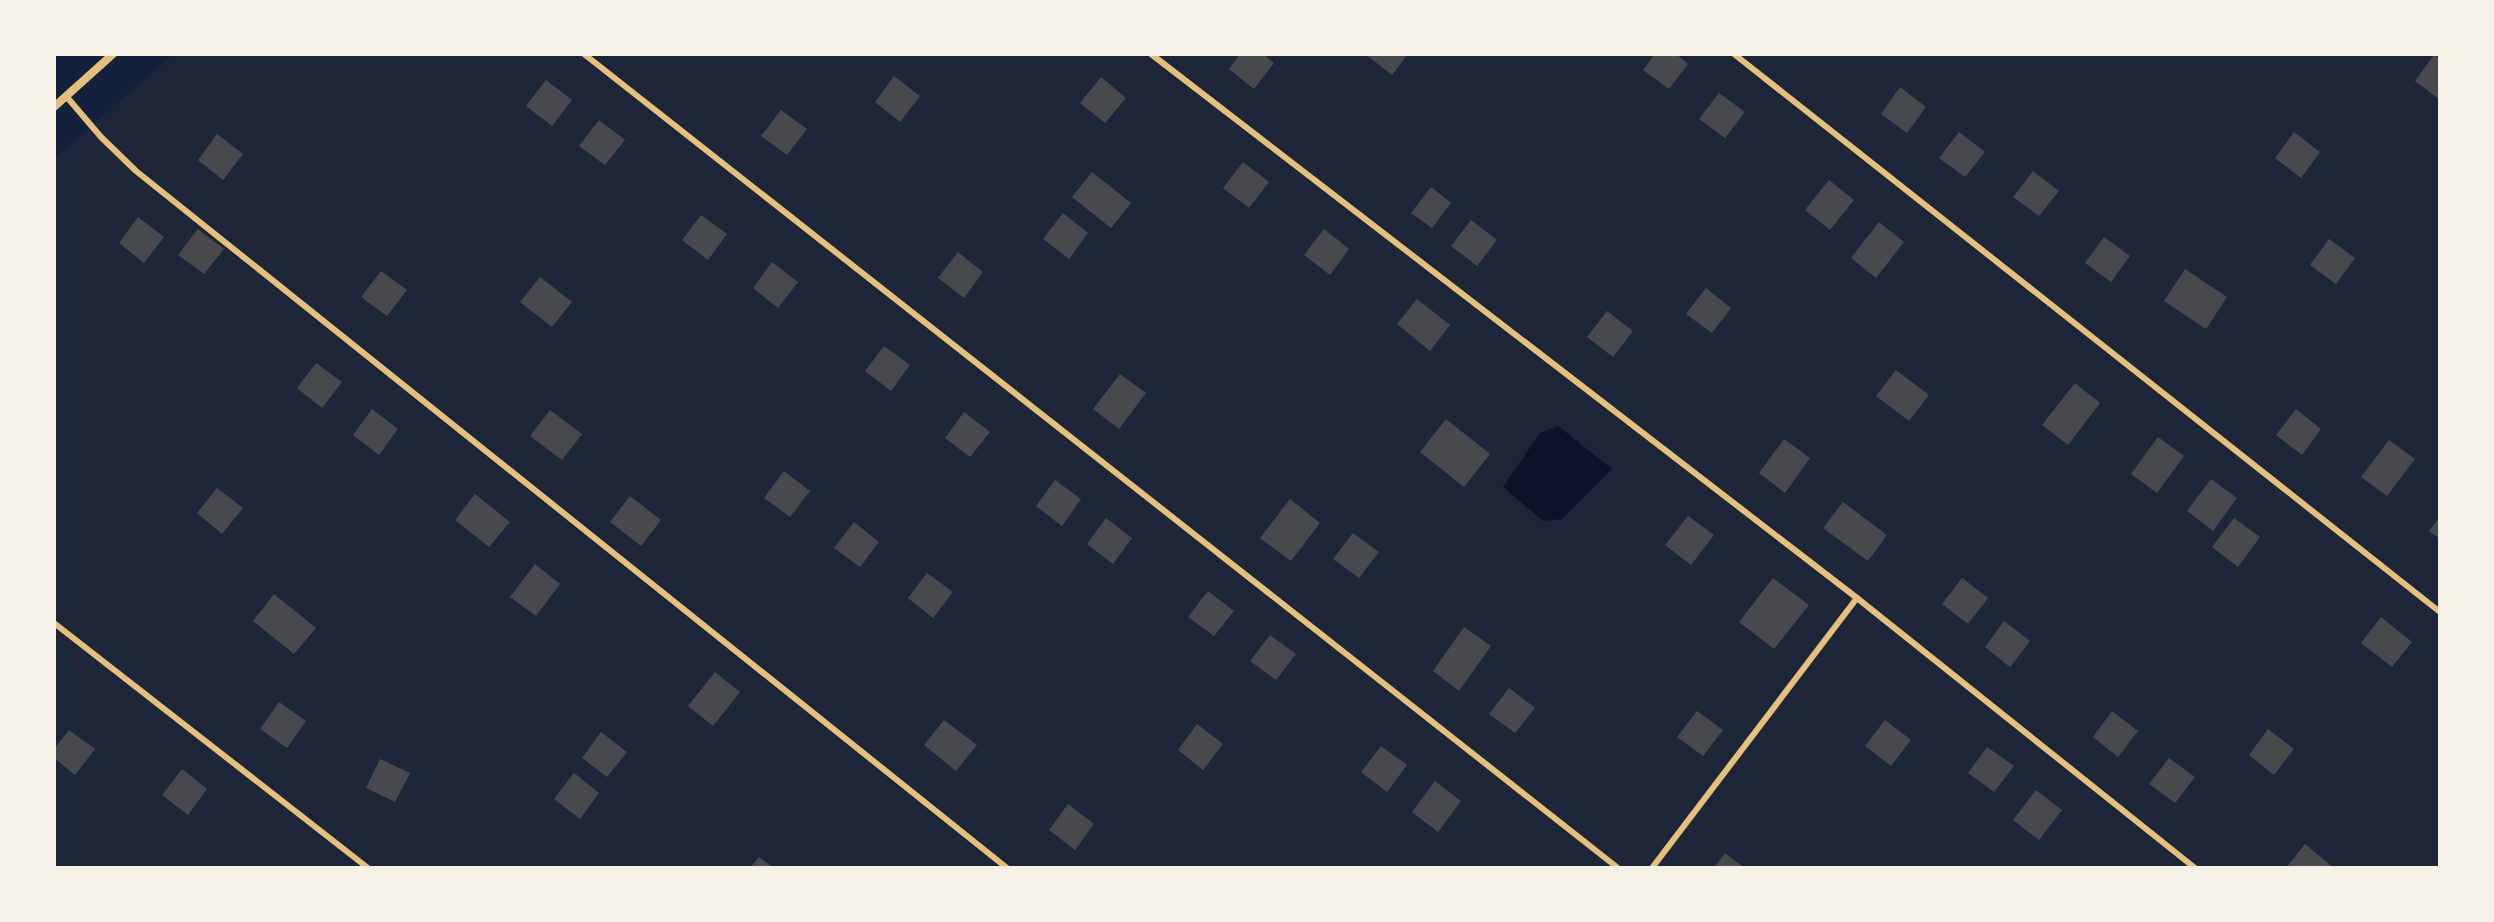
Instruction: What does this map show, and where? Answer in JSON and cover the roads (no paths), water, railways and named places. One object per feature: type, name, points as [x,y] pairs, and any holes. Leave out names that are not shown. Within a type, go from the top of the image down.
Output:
[{"type":"street","points":[[54,107],[103,58],[113,54]]},
{"type":"lane","points":[[584,54],[1618,868]]},
{"type":"lane","points":[[1151,54],[1857,598],[2195,868]]},
{"type":"lane","points":[[1734,54],[2440,612]]},
{"type":"lane","points":[[66,96],[136,171],[1007,868]]},
{"type":"lane","points":[[1652,868],[1857,598]]},
{"type":"lane","points":[[54,623],[368,868]]}]
